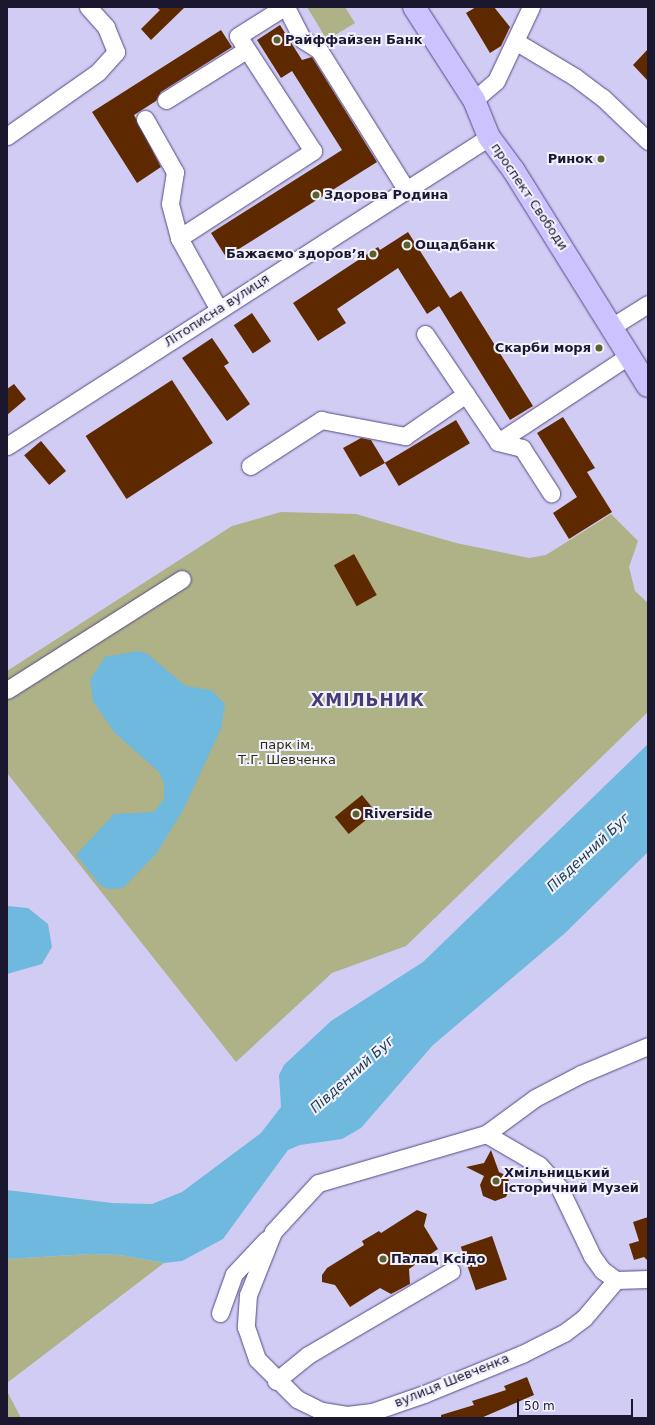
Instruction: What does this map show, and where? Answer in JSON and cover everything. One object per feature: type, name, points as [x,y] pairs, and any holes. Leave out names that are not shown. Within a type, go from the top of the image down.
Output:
[{"type":"main road","name":"проспект Свободи","points":[[414,7],[474,100],[489,137],[514,171],[648,386]]},
{"type":"street","points":[[7,136],[98,72],[116,52],[106,27],[88,7]]},
{"type":"street","points":[[179,238],[313,151],[238,36],[285,7],[302,39],[319,50],[406,189]]},
{"type":"street","points":[[474,100],[496,81],[531,7]]},
{"type":"street","points":[[515,41],[575,77],[602,97],[648,141]]},
{"type":"street","points":[[166,100],[246,50]]},
{"type":"street","points":[[145,119],[174,172],[170,204],[179,238],[219,310]]},
{"type":"street","name":"Літописна вулиця","points":[[7,446],[489,137]]},
{"type":"street","points":[[612,326],[648,304]]},
{"type":"street","points":[[425,334],[498,442],[522,448],[551,493]]},
{"type":"street","points":[[498,442],[630,355]]},
{"type":"street","points":[[250,466],[321,420],[405,436],[466,394]]},
{"type":"street","points":[[7,690],[182,579]]},
{"type":"street","points":[[648,1046],[581,1074],[535,1098],[486,1134],[539,1165],[559,1187],[592,1256],[602,1270],[616,1280],[648,1279]]},
{"type":"street","name":"вулиця Шевченка","points":[[486,1134],[318,1183],[273,1232],[248,1295],[246,1327],[257,1359],[276,1381],[297,1399],[322,1411],[344,1417],[372,1412],[424,1394],[564,1334],[584,1318],[616,1280]]},
{"type":"street","points":[[220,1313],[234,1274],[273,1232]]},
{"type":"street","points":[[276,1381],[308,1355],[451,1271]]},
{"type":"green space","points":[[307,7],[345,7],[355,23],[327,40]]},
{"type":"green space","name":"парк ім. Т.Г. Шевченка","points":[[281,512],[356,514],[456,543],[529,558],[546,555],[611,514],[638,541],[629,567],[635,591],[648,603],[648,712],[406,946],[332,973],[236,1062],[7,773],[7,671],[232,526]]},
{"type":"green space","points":[[91,1254],[120,1255],[164,1263],[7,1383],[7,1259]]},
{"type":"green space","points":[[7,1391],[21,1418],[7,1418]]},
{"type":"water","points":[[138,651],[146,653],[186,686],[211,690],[225,704],[221,729],[183,810],[156,854],[123,888],[109,889],[100,885],[76,855],[114,814],[154,812],[164,799],[164,784],[159,772],[114,732],[93,701],[90,680],[105,657]]},
{"type":"water","name":"Південний Буг","points":[[648,744],[648,852],[564,934],[433,1045],[361,1128],[342,1139],[300,1145],[288,1150],[223,1239],[182,1261],[164,1263],[120,1255],[91,1254],[7,1259],[7,1190],[112,1203],[152,1204],[182,1192],[261,1133],[281,1107],[279,1075],[284,1065],[331,1021],[423,962]]},
{"type":"water","points":[[7,906],[28,908],[48,924],[52,947],[42,964],[7,974]]},
{"type":"building","points":[[156,7],[185,7],[151,40],[141,29],[160,10]]},
{"type":"building","points":[[476,7],[494,7],[510,27],[501,46],[490,53],[466,13]]},
{"type":"building","points":[[280,25],[302,60],[312,57],[377,162],[226,257],[211,233],[342,150],[292,71],[281,78],[257,40]]},
{"type":"building","points":[[221,30],[232,47],[161,92],[156,101],[134,115],[161,167],[137,183],[92,112]]},
{"type":"building","points":[[648,49],[648,81],[633,65]]},
{"type":"building","points":[[408,232],[450,298],[461,291],[533,406],[510,420],[439,306],[427,314],[398,268],[337,309],[346,323],[318,341],[293,303],[378,247],[380,250]]},
{"type":"building","points":[[252,313],[271,341],[253,353],[234,325]]},
{"type":"building","points":[[212,338],[229,363],[224,366],[250,404],[227,421],[182,358]]},
{"type":"building","points":[[172,380],[213,443],[126,499],[86,436]]},
{"type":"building","points":[[14,384],[26,399],[7,415],[7,389]]},
{"type":"building","points":[[563,417],[595,468],[587,472],[612,512],[569,539],[553,513],[577,497],[537,433]]},
{"type":"building","points":[[456,420],[470,443],[399,486],[385,463]]},
{"type":"building","points":[[361,438],[371,440],[385,463],[360,477],[343,448]]},
{"type":"building","points":[[41,441],[66,471],[49,485],[24,455]]},
{"type":"building","points":[[354,554],[377,595],[357,606],[334,565]]},
{"type":"building","name":"Riverside","points":[[362,795],[376,812],[349,834],[335,817]]},
{"type":"building","name":"Хмільницький Історичний Музей","points":[[491,1150],[499,1172],[507,1176],[511,1186],[506,1197],[495,1201],[483,1196],[480,1185],[484,1176],[466,1167],[484,1163]]},
{"type":"building","name":"Палац Ксідо","points":[[417,1210],[427,1214],[424,1226],[438,1249],[409,1269],[410,1284],[391,1294],[380,1288],[350,1307],[335,1285],[322,1282],[322,1275],[327,1268],[364,1245],[362,1241],[379,1231],[381,1233]]},
{"type":"building","points":[[648,1217],[648,1261],[644,1257],[634,1260],[629,1244],[639,1241],[633,1222]]},
{"type":"building","points":[[492,1236],[507,1279],[476,1290],[461,1247]]},
{"type":"building","points":[[527,1377],[534,1395],[481,1418],[441,1418],[441,1415],[474,1405],[472,1401],[506,1390],[504,1386]]},
{"type":"place","name":"Райффайзен Банк","points":[[277,40]]},
{"type":"place","name":"Ринок","points":[[601,159]]},
{"type":"place","name":"Здорова Родина","points":[[316,195]]},
{"type":"place","name":"Ощадбанк","points":[[407,245]]},
{"type":"place","name":"Бажаємо здоров’я","points":[[373,254]]},
{"type":"place","name":"Скарби моря","points":[[599,348]]},
{"type":"place","name":"Riverside","points":[[356,814]]},
{"type":"place","name":"Хмільницький Історичний Музей","points":[[496,1181]]},
{"type":"place","name":"Палац Ксідо","points":[[383,1259]]},
{"type":"district","name":"ХМІЛЬНИК","points":[[368,701]]}]
